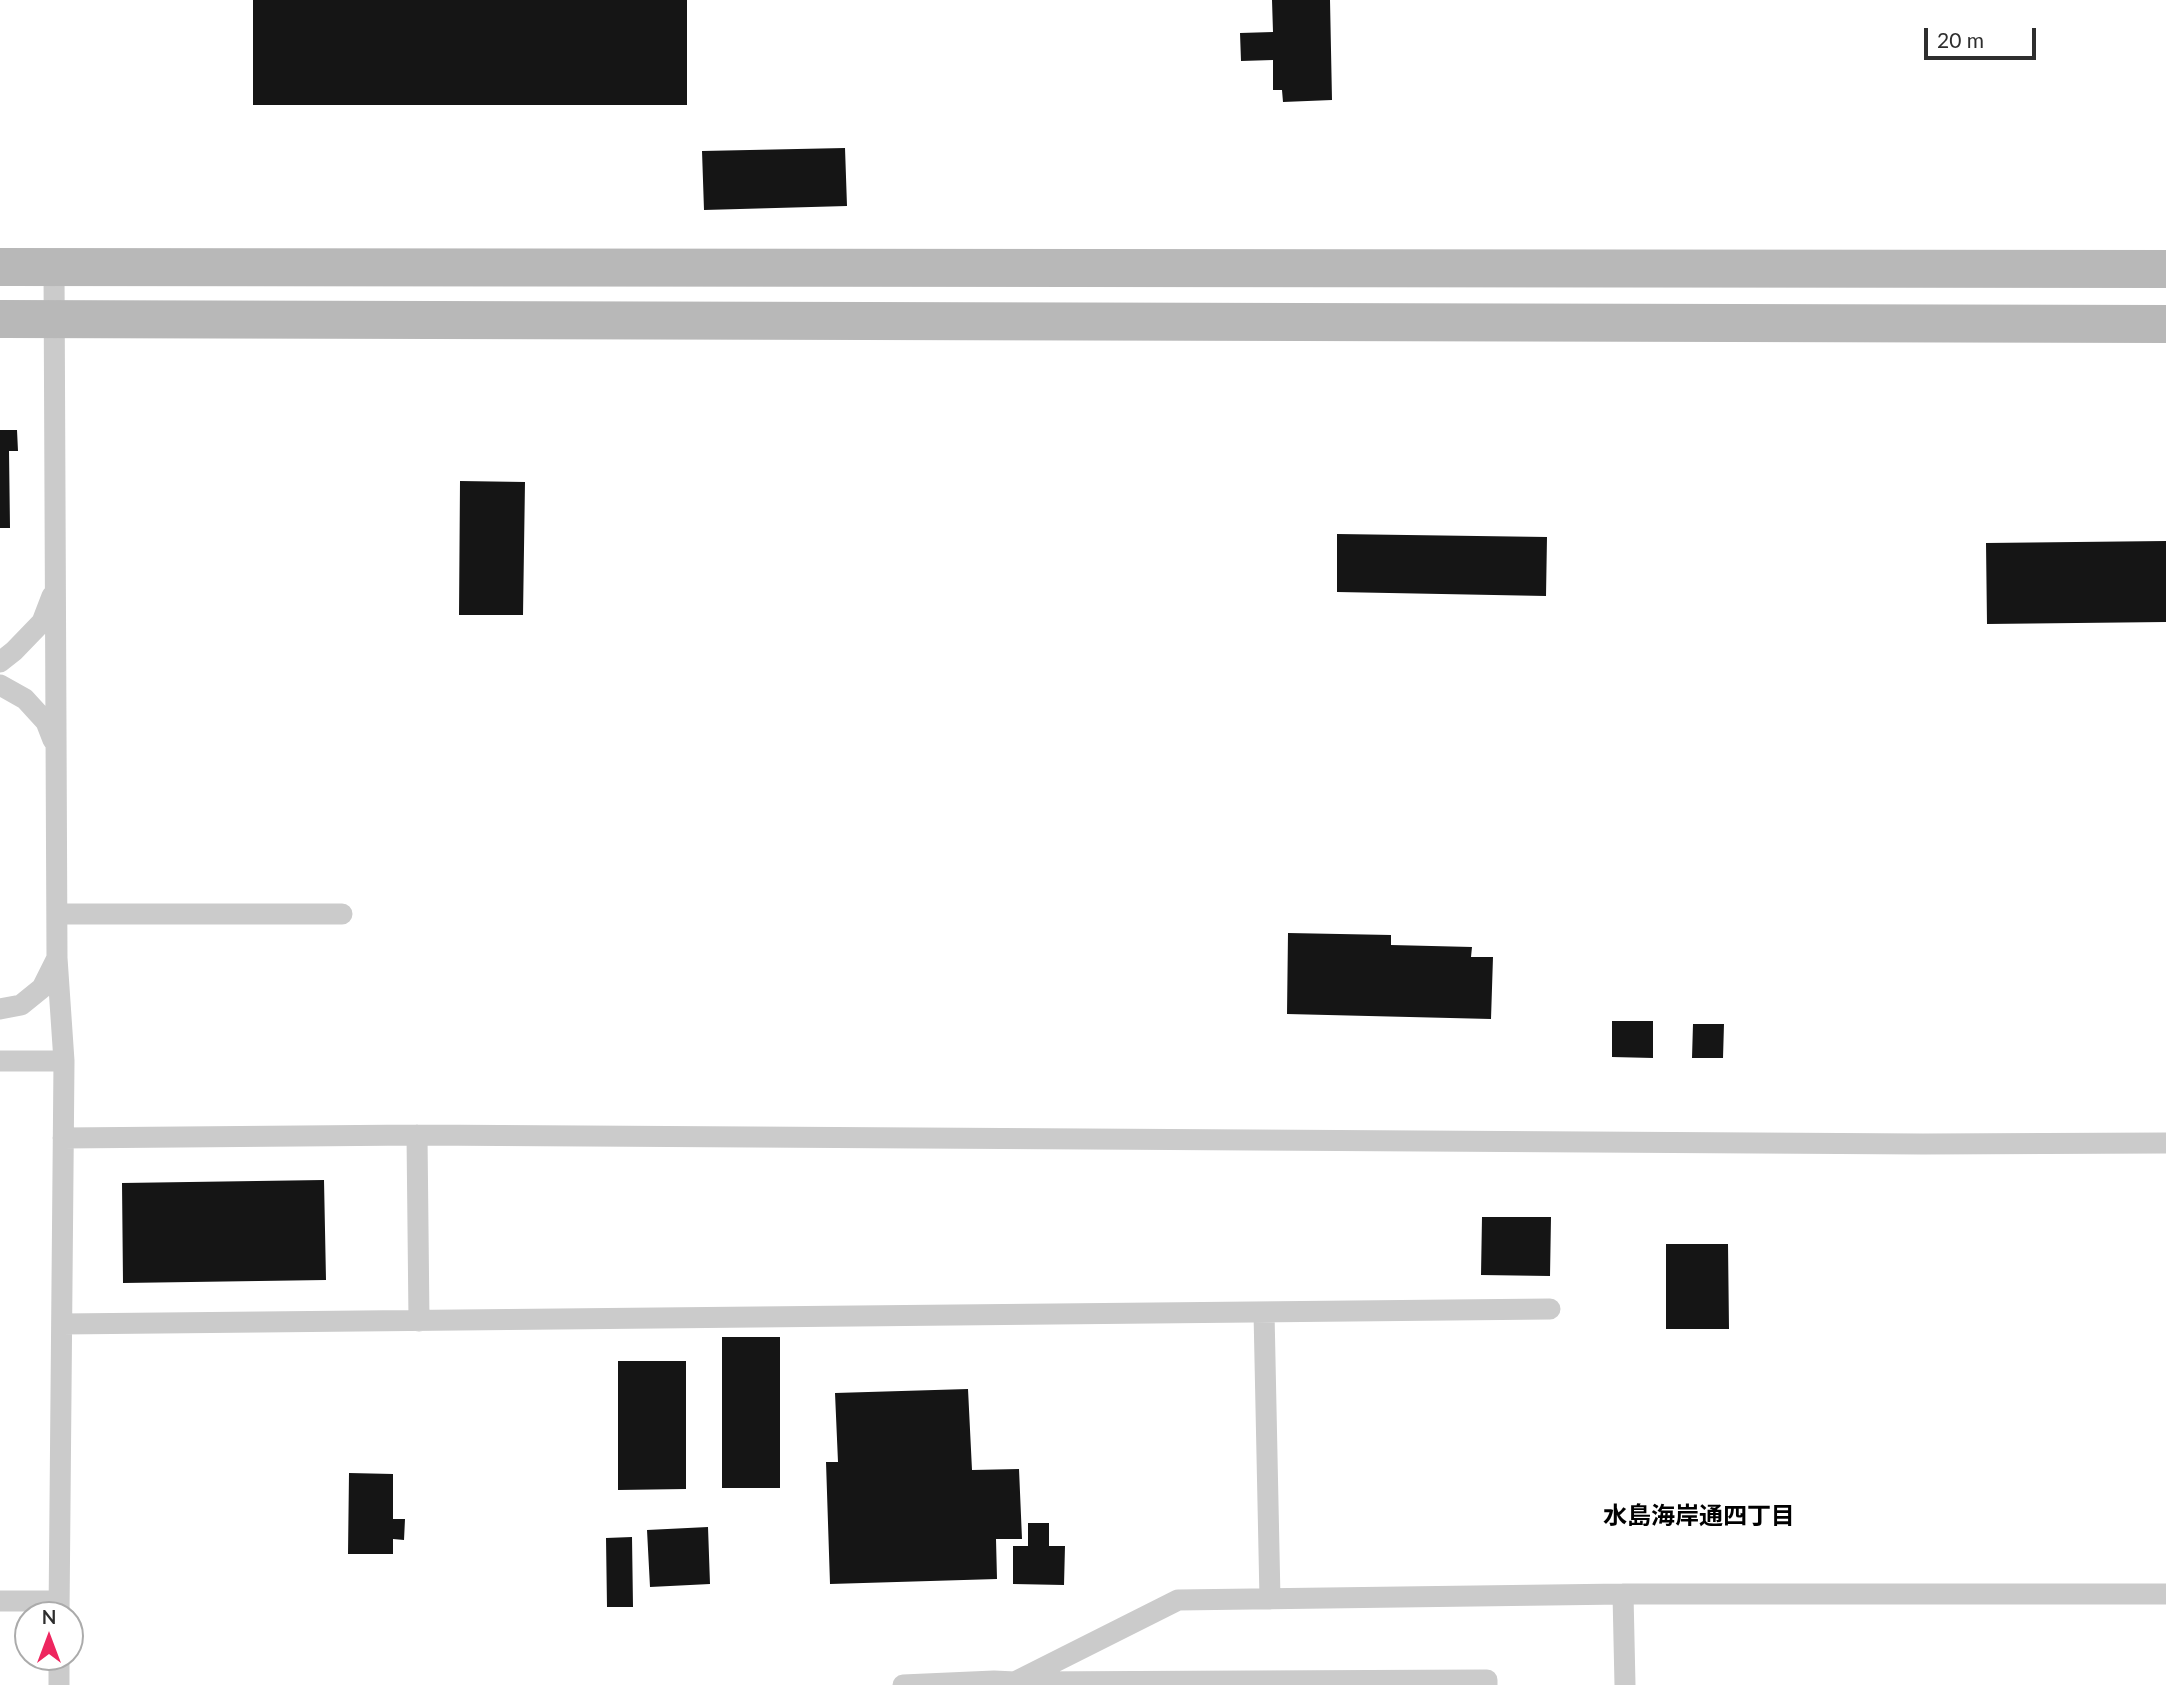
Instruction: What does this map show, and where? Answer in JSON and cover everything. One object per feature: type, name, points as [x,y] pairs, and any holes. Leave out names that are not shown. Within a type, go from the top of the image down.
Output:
[{"type":"street","points":[[0,267],[2166,269]]},
{"type":"street","points":[[0,320],[2166,324]]},
{"type":"lane","points":[[54,268],[57,958],[64,1061],[59,1601]]},
{"type":"lane","points":[[0,662],[42,622],[55,587]]},
{"type":"lane","points":[[0,685],[32,706],[46,722],[56,745]]},
{"type":"lane","points":[[57,914],[342,914]]},
{"type":"lane","points":[[0,1009],[21,1005],[42,988],[57,958]]},
{"type":"lane","points":[[0,1061],[64,1061]]},
{"type":"lane","points":[[63,1138],[417,1135],[1910,1144],[2166,1143]]},
{"type":"lane","points":[[417,1135],[419,1321]]},
{"type":"lane","points":[[62,1324],[1550,1309]]},
{"type":"lane","points":[[1264,1312],[1270,1599]]},
{"type":"lane","points":[[1623,1594],[1625,1685]]},
{"type":"lane","points":[[1001,1683],[1178,1600],[1623,1594],[2166,1594]]},
{"type":"lane","points":[[903,1685],[1487,1680],[1487,1685]]},
{"type":"building","points":[[253,0],[687,0],[687,105],[253,105]]},
{"type":"building","points":[[1272,0],[1330,0],[1332,100],[1283,102],[1282,90],[1273,90],[1273,60],[1241,61],[1240,33],[1273,32]]},
{"type":"building","points":[[845,148],[847,206],[704,210],[702,151]]},
{"type":"building","points":[[0,430],[17,430],[18,451],[9,451],[10,528],[0,528]]},
{"type":"building","points":[[460,481],[525,482],[523,615],[459,615]]},
{"type":"building","points":[[1337,534],[1547,537],[1546,596],[1337,592]]},
{"type":"building","points":[[2166,541],[2166,622],[1987,624],[1986,543]]},
{"type":"building","points":[[1288,933],[1391,935],[1391,945],[1472,947],[1471,957],[1493,957],[1491,1019],[1287,1014]]},
{"type":"building","points":[[1612,1021],[1653,1021],[1653,1058],[1612,1057]]},
{"type":"building","points":[[1693,1024],[1724,1024],[1723,1058],[1692,1058]]},
{"type":"building","points":[[324,1180],[326,1280],[123,1283],[122,1183]]},
{"type":"building","points":[[1482,1217],[1551,1217],[1550,1276],[1481,1275]]},
{"type":"building","points":[[1666,1244],[1728,1244],[1729,1329],[1666,1329]]},
{"type":"building","points":[[722,1337],[780,1337],[780,1488],[722,1488]]},
{"type":"building","points":[[618,1361],[686,1361],[686,1489],[618,1490]]},
{"type":"building","points":[[968,1389],[972,1470],[1019,1469],[1022,1539],[996,1539],[997,1579],[830,1584],[826,1462],[838,1462],[835,1393]]},
{"type":"building","points":[[349,1473],[393,1474],[393,1519],[405,1519],[404,1540],[393,1539],[393,1554],[348,1554]]},
{"type":"building","points":[[1028,1523],[1049,1523],[1049,1546],[1065,1546],[1064,1585],[1013,1584],[1013,1546],[1028,1546]]},
{"type":"building","points":[[708,1527],[710,1584],[650,1587],[647,1530]]},
{"type":"building","points":[[632,1537],[633,1607],[607,1607],[606,1538]]},
{"type":"district","name":"水島海岸通四丁目","points":[[1699,1516]]}]
